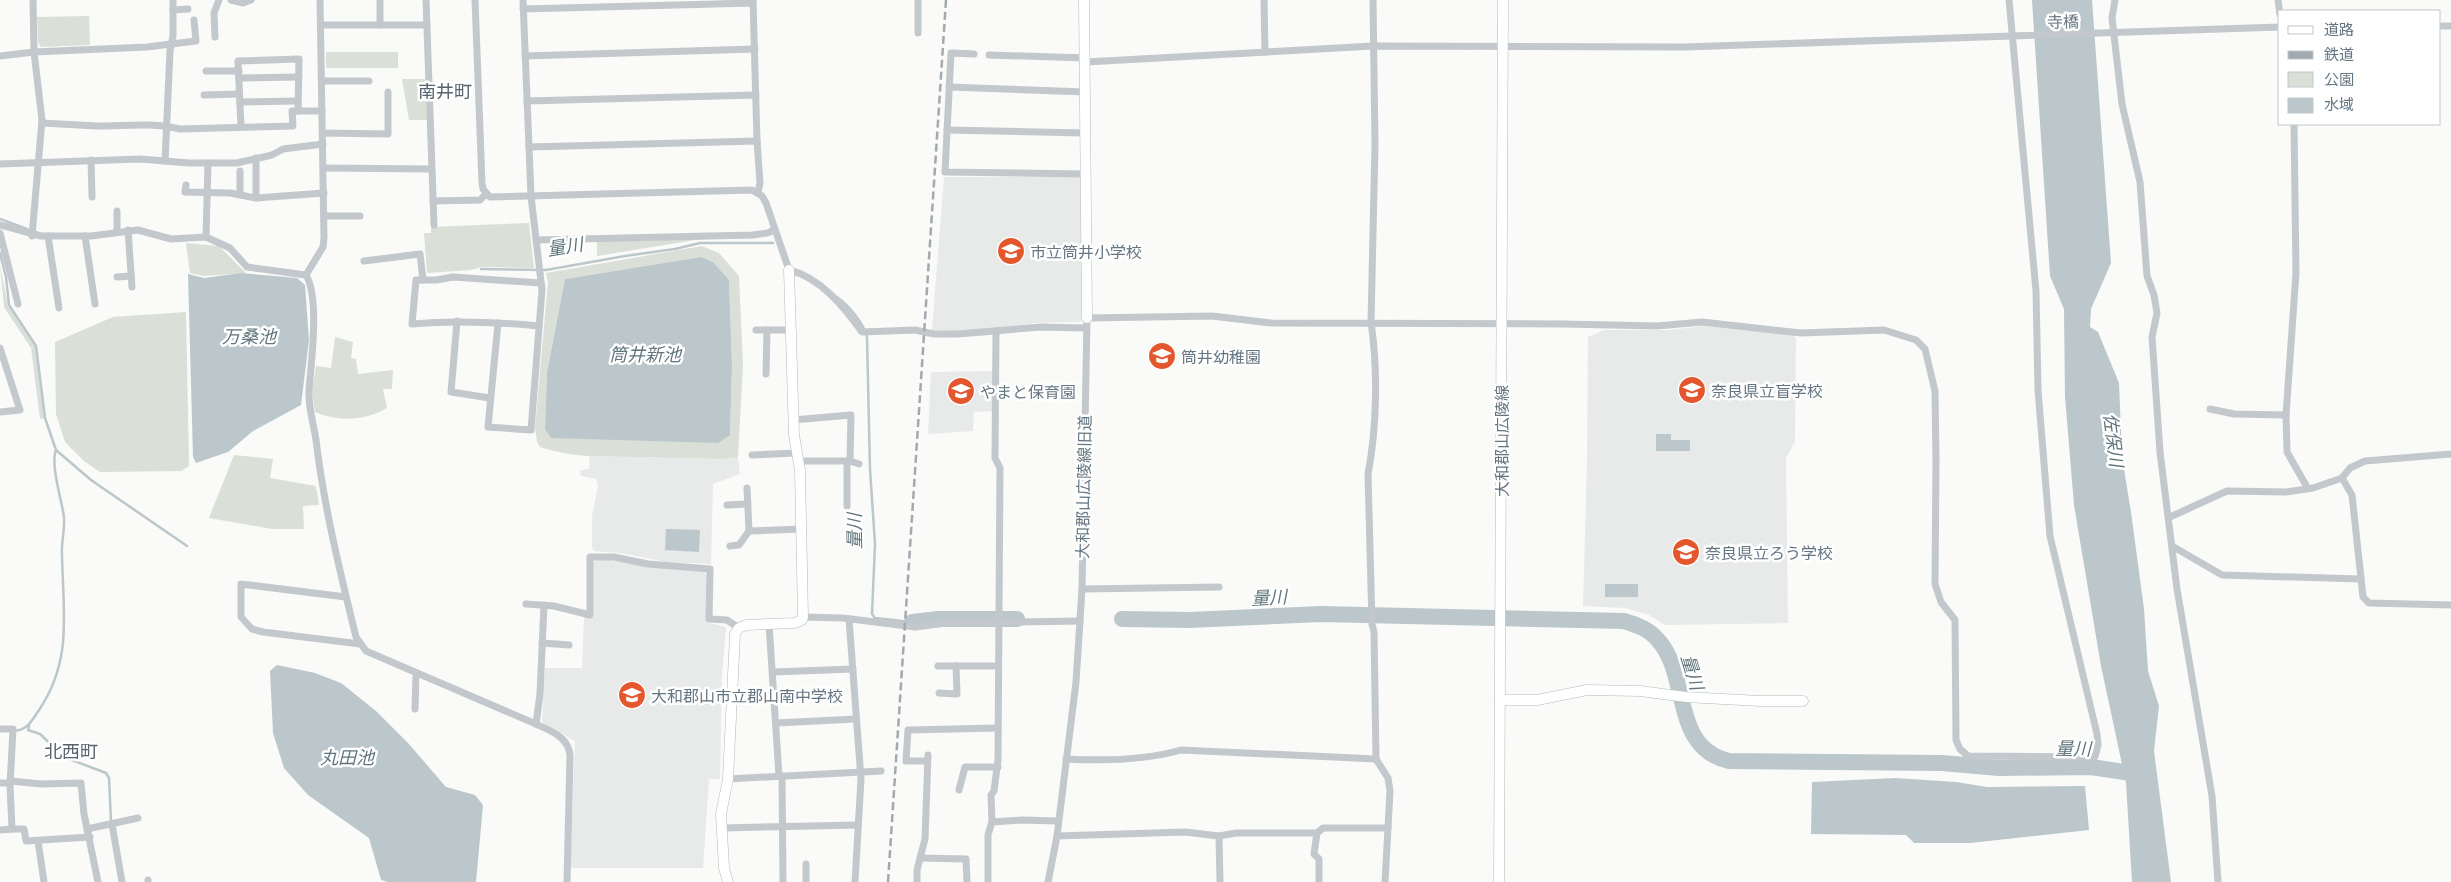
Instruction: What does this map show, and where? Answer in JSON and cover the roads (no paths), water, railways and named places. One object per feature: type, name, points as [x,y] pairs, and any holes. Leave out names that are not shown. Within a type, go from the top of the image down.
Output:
[{"type":"street","points":[[32,236],[37,163],[41,152],[42,123],[34,52],[33,0]]},
{"type":"street","points":[[165,161],[173,0]]},
{"type":"street","points":[[215,37],[214,13],[219,0]]},
{"type":"street","points":[[231,0],[243,3],[251,0]]},
{"type":"street","points":[[320,0],[324,216],[323,247],[306,275],[310,289],[314,335],[309,399],[323,497],[356,637],[366,651],[536,724],[562,738],[570,750],[567,882]]},
{"type":"street","points":[[380,0],[380,25]]},
{"type":"street","points":[[426,0],[434,225]]},
{"type":"street","points":[[475,0],[482,182],[486,194]]},
{"type":"street","points":[[498,322],[488,427],[531,430],[540,326],[541,279],[531,196],[523,0]]},
{"type":"street","points":[[918,0],[918,33]]},
{"type":"street","name":"大和郡山広陵線旧道","points":[[1048,882],[1057,836],[1076,682],[1082,588],[1086,323],[1086,60],[1084,0]]},
{"type":"street","points":[[1264,0],[1265,52]]},
{"type":"street","points":[[1373,0],[1375,144],[1371,322],[1375,349],[1372,450],[1368,474],[1372,624],[1374,632],[1376,759],[1388,778],[1385,882]]},
{"type":"street","name":"大和郡山広陵線","points":[[1499,882],[1503,0]]},
{"type":"street","points":[[789,270],[797,272],[817,284],[838,302],[867,332],[915,330],[934,334],[958,334],[996,332],[1041,326],[1212,316],[1271,323],[1371,322],[1657,326],[1702,322],[1801,333],[1884,330],[1916,340],[1925,348],[1935,391],[1934,584],[1941,602],[1956,620],[1956,740],[1960,749],[1968,756],[2095,757],[2098,745],[2097,734],[2050,536],[2038,390],[2036,291],[2016,36],[2009,0]]},
{"type":"street","points":[[2115,0],[2111,34],[2122,104],[2140,182],[2147,276],[2154,295],[2157,313],[2152,337],[2160,452],[2170,517],[2177,589],[2212,796],[2218,882]]},
{"type":"street","points":[[523,9],[753,1],[756,141],[760,183],[758,192]]},
{"type":"street","points":[[173,10],[188,9]]},
{"type":"street","points":[[0,56],[34,52],[147,47],[196,42],[194,20]]},
{"type":"street","points":[[321,25],[427,25]]},
{"type":"street","name":"寺橋","points":[[989,55],[1086,60],[1373,46],[1685,47],[2278,27]]},
{"type":"street","points":[[525,56],[755,48]]},
{"type":"street","points":[[974,54],[951,53],[945,172],[1085,174]]},
{"type":"street","points":[[241,127],[238,61],[299,59],[298,111]]},
{"type":"street","points":[[206,71],[298,77]]},
{"type":"street","points":[[322,81],[369,81]]},
{"type":"street","points":[[949,87],[1086,92]]},
{"type":"street","points":[[323,133],[388,134],[388,92]]},
{"type":"street","points":[[204,94],[239,94]]},
{"type":"street","points":[[527,101],[756,95]]},
{"type":"street","points":[[240,102],[298,101]]},
{"type":"street","points":[[42,123],[166,125],[180,128],[292,126],[292,111],[322,111]]},
{"type":"street","points":[[2294,125],[2296,273],[2286,415],[2287,452],[2307,487]]},
{"type":"street","points":[[947,130],[1085,133]]},
{"type":"street","points":[[529,147],[756,141]]},
{"type":"street","points":[[0,164],[140,159],[237,163],[299,146],[323,144]]},
{"type":"street","points":[[256,158],[256,198]]},
{"type":"street","points":[[91,160],[92,197]]},
{"type":"street","points":[[206,237],[208,163]]},
{"type":"street","points":[[324,168],[431,169]]},
{"type":"street","points":[[240,171],[240,195]]},
{"type":"street","points":[[186,185],[186,192],[240,195],[256,198],[324,193]]},
{"type":"street","points":[[486,194],[497,198],[752,190],[758,192],[766,203],[789,270],[793,420],[798,457],[803,617],[799,622],[746,625],[739,628],[735,634],[728,779],[722,806],[724,868],[728,882]]},
{"type":"street","points":[[433,201],[480,200],[486,194]]},
{"type":"street","points":[[117,212],[117,231]]},
{"type":"street","points":[[324,216],[360,216]]},
{"type":"street","points":[[0,225],[32,236],[85,236],[128,230],[148,232],[171,239],[206,237],[230,248],[247,267],[306,275]]},
{"type":"street","points":[[128,230],[132,287]]},
{"type":"street","points":[[536,240],[753,235],[775,230]]},
{"type":"street","points":[[0,233],[14,295],[18,304]]},
{"type":"street","points":[[48,236],[58,308]]},
{"type":"street","points":[[85,236],[95,304]]},
{"type":"street","points":[[364,261],[420,254],[423,280]]},
{"type":"street","points":[[117,277],[132,276]]},
{"type":"street","points":[[540,326],[457,321],[412,324],[416,280],[469,277],[541,279]]},
{"type":"street","points":[[457,321],[451,392],[490,398]]},
{"type":"street","points":[[756,330],[791,330]]},
{"type":"street","points":[[766,374],[767,330]]},
{"type":"street","points":[[988,882],[988,835],[992,822],[991,795],[994,791],[998,767],[1000,468],[995,458],[996,332]]},
{"type":"street","points":[[0,348],[20,410],[0,412]]},
{"type":"street","points":[[0,378],[10,378]]},
{"type":"street","points":[[2210,409],[2234,414],[2286,415]]},
{"type":"street","points":[[793,420],[851,415],[847,506]]},
{"type":"street","points":[[2170,517],[2227,491],[2286,492],[2342,478],[2350,468],[2365,460],[2451,454]]},
{"type":"street","points":[[752,455],[848,461],[859,464]]},
{"type":"street","points":[[2342,478],[2352,495],[2363,596],[2369,603],[2451,604]]},
{"type":"street","points":[[730,546],[739,545],[749,531],[748,488]]},
{"type":"street","points":[[727,505],[748,504]]},
{"type":"street","points":[[749,531],[801,529]]},
{"type":"street","points":[[2172,546],[2222,576],[2361,579]]},
{"type":"street","points":[[526,604],[544,605],[590,615],[590,557],[614,557],[648,564],[710,569],[709,619],[727,620],[739,628]]},
{"type":"street","points":[[346,597],[241,584],[241,617],[252,629],[263,632],[360,644]]},
{"type":"street","points":[[1082,588],[1219,587]]},
{"type":"street","points":[[536,724],[540,694],[544,605]]},
{"type":"street","points":[[803,617],[850,619],[906,627],[937,623],[998,620],[1080,621]]},
{"type":"street","points":[[850,619],[860,772],[855,882]]},
{"type":"street","points":[[769,624],[781,776],[783,882]]},
{"type":"street","points":[[542,643],[569,645]]},
{"type":"street","points":[[938,666],[998,666]]},
{"type":"street","points":[[938,693],[956,694],[956,666]]},
{"type":"street","points":[[773,672],[853,669]]},
{"type":"street","points":[[415,709],[416,673]]},
{"type":"street","points":[[1500,700],[1537,700],[1587,690],[1640,691],[1686,697],[1760,701],[1803,701]]},
{"type":"street","points":[[776,723],[856,719]]},
{"type":"street","points":[[917,882],[925,839],[928,758],[906,761],[908,730],[998,728]]},
{"type":"street","points":[[0,729],[13,731],[12,829]]},
{"type":"street","points":[[1066,759],[1094,761],[1159,756],[1181,750],[1376,759]]},
{"type":"street","points":[[959,790],[965,767],[998,767]]},
{"type":"street","points":[[728,779],[880,771]]},
{"type":"street","points":[[0,783],[81,783],[96,881]]},
{"type":"street","points":[[88,828],[138,818]]},
{"type":"street","points":[[992,822],[1022,820],[1058,821]]},
{"type":"street","points":[[110,824],[122,882]]},
{"type":"street","points":[[722,828],[858,824]]},
{"type":"street","points":[[0,830],[24,828],[26,841],[90,837]]},
{"type":"street","points":[[1057,836],[1186,832],[1220,836],[1236,833],[1317,833],[1323,828],[1388,828]]},
{"type":"street","points":[[1317,833],[1314,854],[1319,859],[1319,882]]},
{"type":"street","points":[[1220,836],[1220,882]]},
{"type":"street","points":[[38,841],[44,882]]},
{"type":"street","points":[[920,858],[966,858],[967,882]]},
{"type":"street","points":[[806,864],[806,882]]},
{"type":"water","name":"佐保川","points":[[2032,0],[2092,0],[2111,263],[2091,309],[2090,327],[2098,332],[2119,383],[2122,457],[2144,609],[2148,671],[2159,706],[2154,751],[2171,882],[2132,882],[2126,783],[2101,666],[2074,505],[2065,397],[2064,309],[2050,276]]},
{"type":"water","name":"筒井新池","points":[[701,257],[713,262],[729,280],[732,365],[730,435],[718,443],[551,438],[545,429],[547,372],[565,279]]},
{"type":"water","name":"万桑池","points":[[241,273],[297,278],[305,285],[309,340],[301,405],[253,431],[228,452],[196,463],[193,457],[188,274],[204,278]]},
{"type":"water","points":[[1656,434],[1671,434],[1671,440],[1690,440],[1690,451],[1656,451]]},
{"type":"water","points":[[666,529],[700,530],[699,552],[665,550]]},
{"type":"water","points":[[1605,584],[1638,584],[1638,597],[1605,597]]},
{"type":"water","name":"丸田池","points":[[277,665],[315,673],[341,683],[376,711],[408,743],[446,787],[475,795],[483,805],[476,882],[388,882],[381,880],[369,838],[308,795],[284,768],[273,733],[270,671]]},
{"type":"water","points":[[1895,778],[1956,782],[1987,787],[2085,786],[2089,830],[1970,843],[1914,843],[1906,835],[1811,834],[1812,782]]},
{"type":"waterway","points":[[0,219],[27,229]]},
{"type":"waterway","name":"量川","points":[[481,269],[546,270],[675,249],[700,243],[773,243]]},
{"type":"waterway","points":[[0,253],[6,277],[9,305],[36,346],[45,418],[56,450],[91,480],[187,546]]},
{"type":"waterway","name":"量川","points":[[837,297],[855,315],[867,337],[870,469],[875,544],[872,614],[875,618],[912,622]]},
{"type":"waterway","points":[[14,731],[23,729],[32,721],[50,691],[57,673],[64,635],[62,550],[64,517],[55,473],[56,450]]},
{"type":"waterway","name":"量川","points":[[1122,619],[1190,620],[1321,614],[1624,621],[1647,630],[1658,640],[1668,655],[1689,726],[1698,742],[1711,754],[1729,761],[1942,763],[1999,768],[2091,767],[2144,775]]},
{"type":"waterway","name":"量川","points":[[912,622],[938,619],[1017,619]]},
{"type":"waterway","points":[[29,726],[28,730],[40,734],[64,757],[106,773],[109,778],[111,821]]},
{"type":"railway","points":[[888,882],[946,0]]},
{"type":"place","name":"市立筒井小学校","points":[[1011,251]]},
{"type":"place","name":"筒井幼稚園","points":[[1162,356]]},
{"type":"place","name":"奈良県立盲学校","points":[[1692,390]]},
{"type":"place","name":"やまと保育園","points":[[961,391]]},
{"type":"place","name":"奈良県立ろう学校","points":[[1686,552]]},
{"type":"place","name":"大和郡山市立郡山南中学校","points":[[632,695]]},
{"type":"district","name":"南井町","points":[[445,91]]},
{"type":"district","name":"北西町","points":[[71,751]]}]
